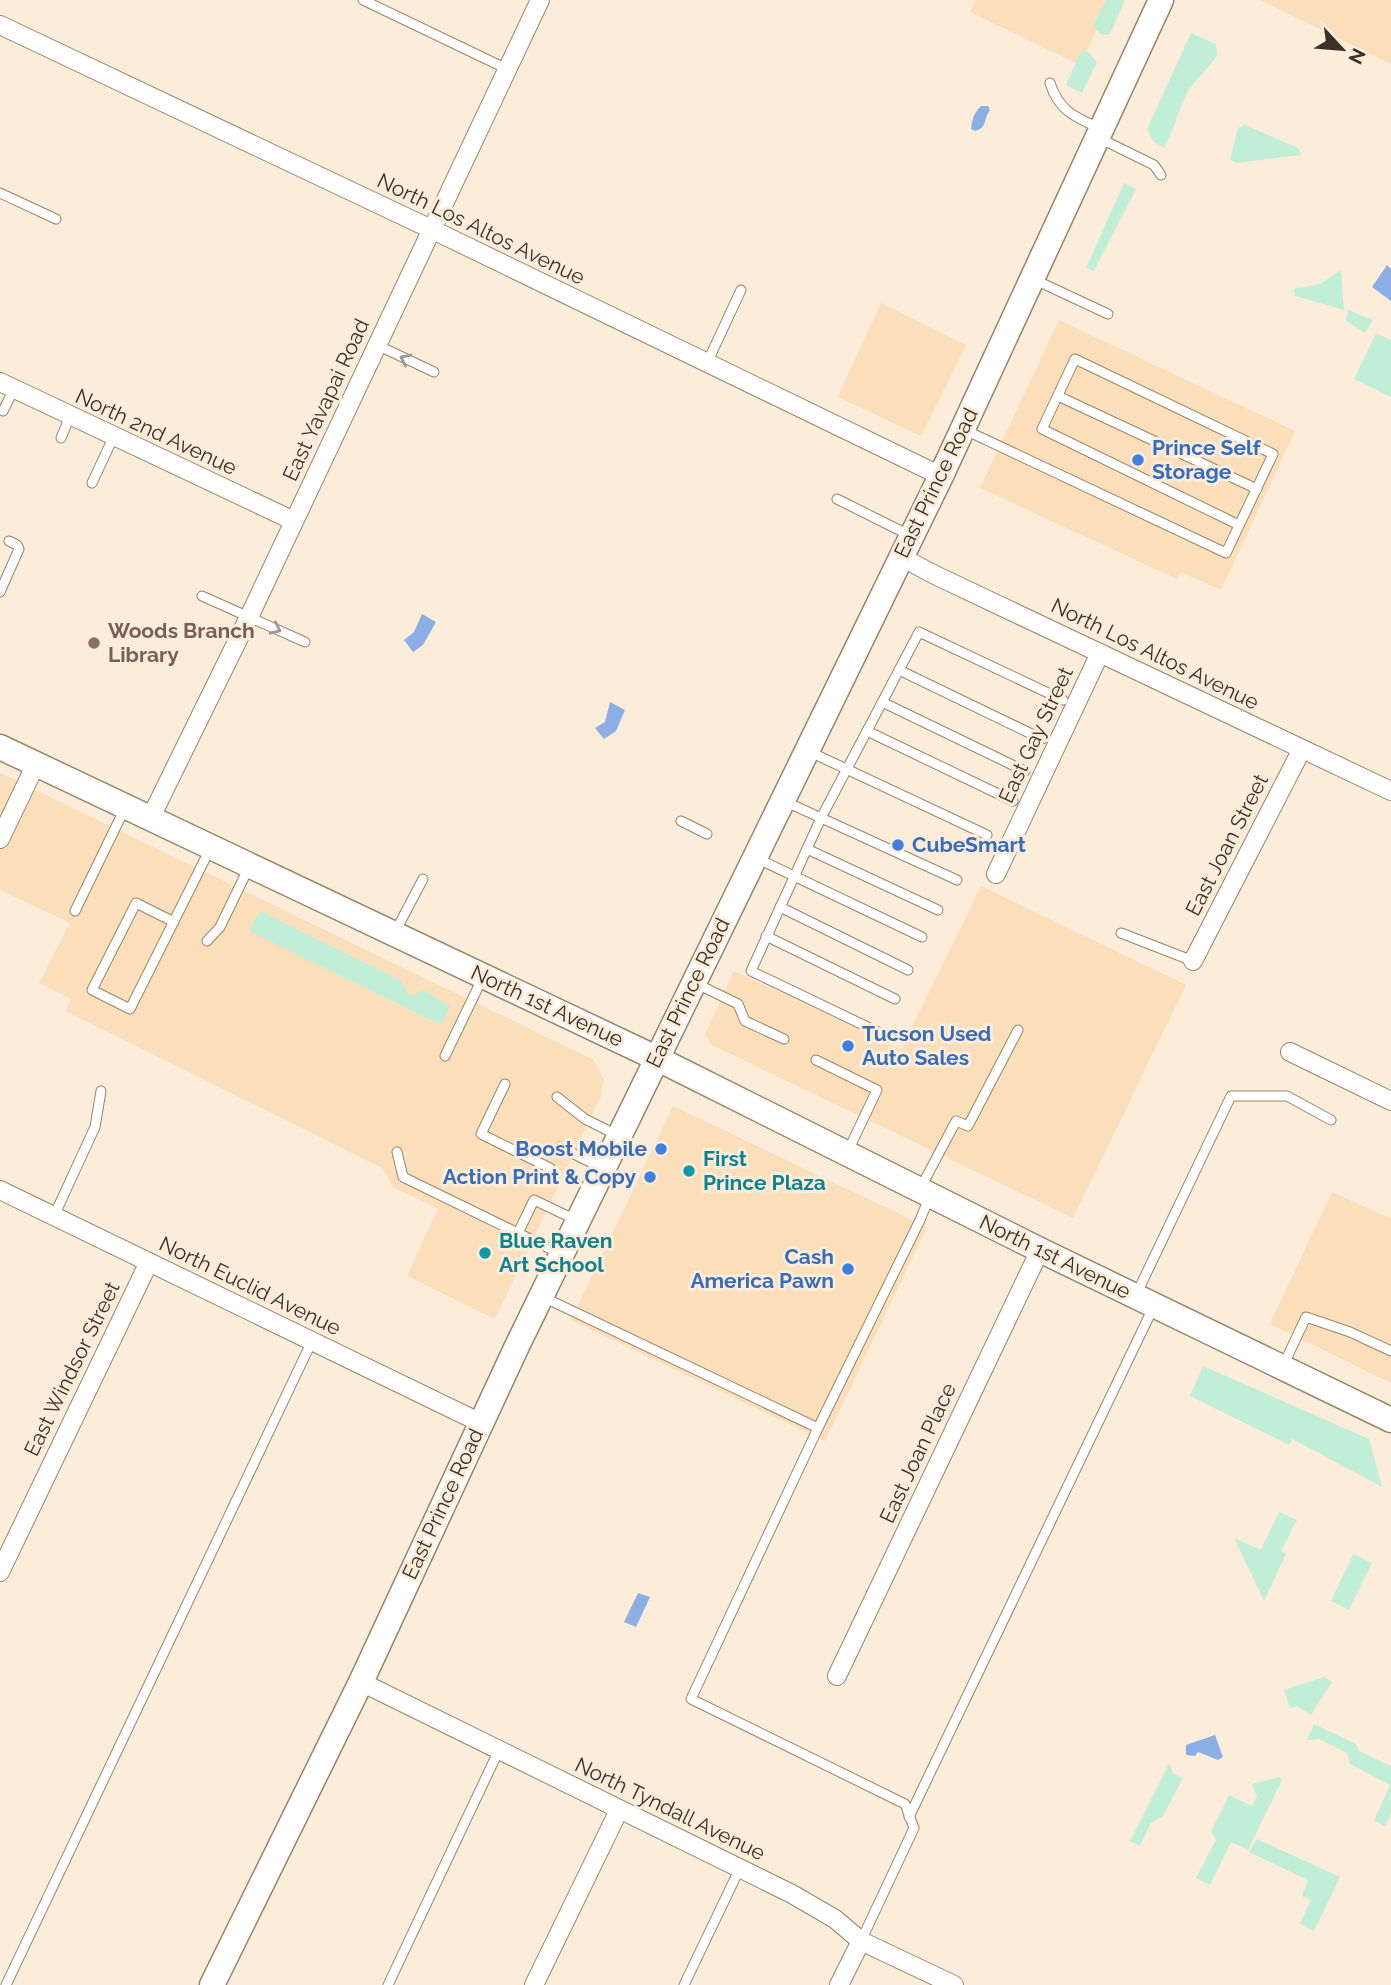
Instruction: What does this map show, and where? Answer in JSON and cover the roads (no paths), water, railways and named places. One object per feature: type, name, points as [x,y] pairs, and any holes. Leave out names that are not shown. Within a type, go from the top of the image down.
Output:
[{"type":"main road","name":"East Prince Road","points":[[212,1985],[361,1682],[481,1423],[656,1058],[941,476],[1161,0]]},
{"type":"main road","name":"North 1st Avenue","points":[[0,747],[656,1058],[1040,1250],[1391,1420]]},
{"type":"street","name":"East Yavapai Road","points":[[150,818],[249,617],[540,0]]},
{"type":"street","name":"North Los Altos Avenue","points":[[0,25],[431,229],[941,476]]},
{"type":"street","name":"North 2nd Avenue","points":[[7,385],[294,522]]},
{"type":"street","name":"North Los Altos Avenue","points":[[906,546],[934,575],[1391,791]]},
{"type":"street","name":"East Gay Street","points":[[996,874],[1100,653]]},
{"type":"street","name":"East Joan Street","points":[[1193,961],[1302,749]]},
{"type":"street","points":[[0,839],[36,764]]},
{"type":"street","points":[[1290,1052],[1391,1101]]},
{"type":"street","name":"North Euclid Avenue","points":[[0,1190],[481,1423]]},
{"type":"street","name":"East Joan Place","points":[[837,1676],[1040,1250]]},
{"type":"street","name":"East Windsor Street","points":[[0,1572],[149,1262]]},
{"type":"street","name":"North Tyndall Avenue","points":[[361,1682],[740,1868],[835,1919],[861,1941],[954,1985]]},
{"type":"street","points":[[534,1985],[619,1810]]},
{"type":"street","points":[[839,1985],[861,1941]]},
{"type":"lane","points":[[363,0],[507,69]]},
{"type":"lane","points":[[1050,83],[1055,98],[1073,117],[1154,165],[1161,175]]},
{"type":"lane","points":[[0,192],[56,219]]},
{"type":"lane","points":[[1032,278],[1108,314]]},
{"type":"lane","points":[[707,363],[740,290]]},
{"type":"lane","points":[[377,345],[434,372]]},
{"type":"lane","points":[[963,429],[1226,554],[1240,525],[1257,489],[1273,454],[1075,359],[1042,429],[1240,525]]},
{"type":"lane","points":[[3,411],[7,385]]},
{"type":"lane","points":[[1058,396],[1257,489]]},
{"type":"lane","points":[[61,438],[70,416]]},
{"type":"lane","points":[[92,483],[114,438]]},
{"type":"lane","points":[[837,499],[906,546]]},
{"type":"lane","points":[[0,592],[19,549],[9,541]]},
{"type":"lane","points":[[202,596],[305,642]]},
{"type":"lane","points":[[878,1032],[751,971],[821,818],[919,632],[1063,701]]},
{"type":"lane","points":[[899,670],[1042,739]]},
{"type":"lane","points":[[882,702],[1025,771]]},
{"type":"lane","points":[[868,729],[1013,801]]},
{"type":"lane","points":[[807,750],[987,835]]},
{"type":"lane","points":[[782,800],[957,880]]},
{"type":"lane","points":[[75,911],[125,807]]},
{"type":"lane","points":[[681,821],[707,834]]},
{"type":"lane","points":[[174,922],[136,903],[92,990],[130,1009],[174,922],[211,847]]},
{"type":"lane","points":[[807,849],[938,910]]},
{"type":"lane","points":[[754,858],[922,937]]},
{"type":"lane","points":[[207,941],[220,927],[250,866]]},
{"type":"lane","points":[[394,934],[423,879]]},
{"type":"lane","points":[[780,907],[908,970]]},
{"type":"lane","points":[[1121,933],[1193,961]]},
{"type":"lane","points":[[766,936],[895,999]]},
{"type":"lane","points":[[445,1056],[483,976]]},
{"type":"lane","points":[[693,982],[738,1004],[745,1020],[784,1039]]},
{"type":"lane","points":[[861,1941],[914,1828],[905,1804],[691,1699],[818,1428],[920,1220],[925,1193],[956,1121],[968,1126],[1018,1030]]},
{"type":"lane","points":[[816,1060],[877,1090],[847,1154]]},
{"type":"lane","points":[[505,1084],[481,1134],[550,1168]]},
{"type":"lane","points":[[54,1216],[96,1127],[102,1091]]},
{"type":"lane","points":[[909,1817],[1145,1300],[1231,1096],[1287,1096],[1331,1120]]},
{"type":"lane","points":[[557,1097],[585,1119],[619,1135]]},
{"type":"lane","points":[[561,1147],[603,1169]]},
{"type":"lane","points":[[397,1152],[403,1177],[562,1254]]},
{"type":"lane","points":[[518,1233],[534,1200],[578,1221]]},
{"type":"lane","points":[[541,1297],[818,1428]]},
{"type":"lane","points":[[1282,1367],[1306,1317],[1350,1332],[1391,1351]]},
{"type":"lane","points":[[6,1985],[312,1341]]},
{"type":"lane","points":[[388,1985],[499,1750]]},
{"type":"lane","points":[[684,1985],[740,1868]]},
{"type":"water","points":[[981,106],[988,106],[990,110],[984,125],[975,131],[971,129],[972,122]]},
{"type":"water","points":[[1387,265],[1391,269],[1391,301],[1372,287]]},
{"type":"water","points":[[422,614],[436,622],[423,645],[413,652],[404,640],[414,632]]},
{"type":"water","points":[[610,702],[625,710],[616,731],[604,739],[595,728],[605,722]]},
{"type":"water","points":[[638,1593],[650,1597],[636,1627],[624,1622]]},
{"type":"water","points":[[1215,1735],[1223,1757],[1218,1760],[1198,1752],[1195,1756],[1186,1755],[1186,1745]]},
{"type":"place","name":"Prince Self Storage","points":[[1138,460]]},
{"type":"place","name":"Woods Branch Library","points":[[94,643]]},
{"type":"place","name":"CubeSmart","points":[[898,845]]},
{"type":"place","name":"Tucson Used Auto Sales","points":[[848,1046]]},
{"type":"place","name":"Boost Mobile","points":[[661,1149]]},
{"type":"place","name":"First Prince Plaza","points":[[689,1171]]},
{"type":"place","name":"Action Print & Copy","points":[[650,1177]]},
{"type":"place","name":"Blue Raven Art School","points":[[485,1253]]},
{"type":"place","name":"Cash America Pawn","points":[[848,1269]]}]
